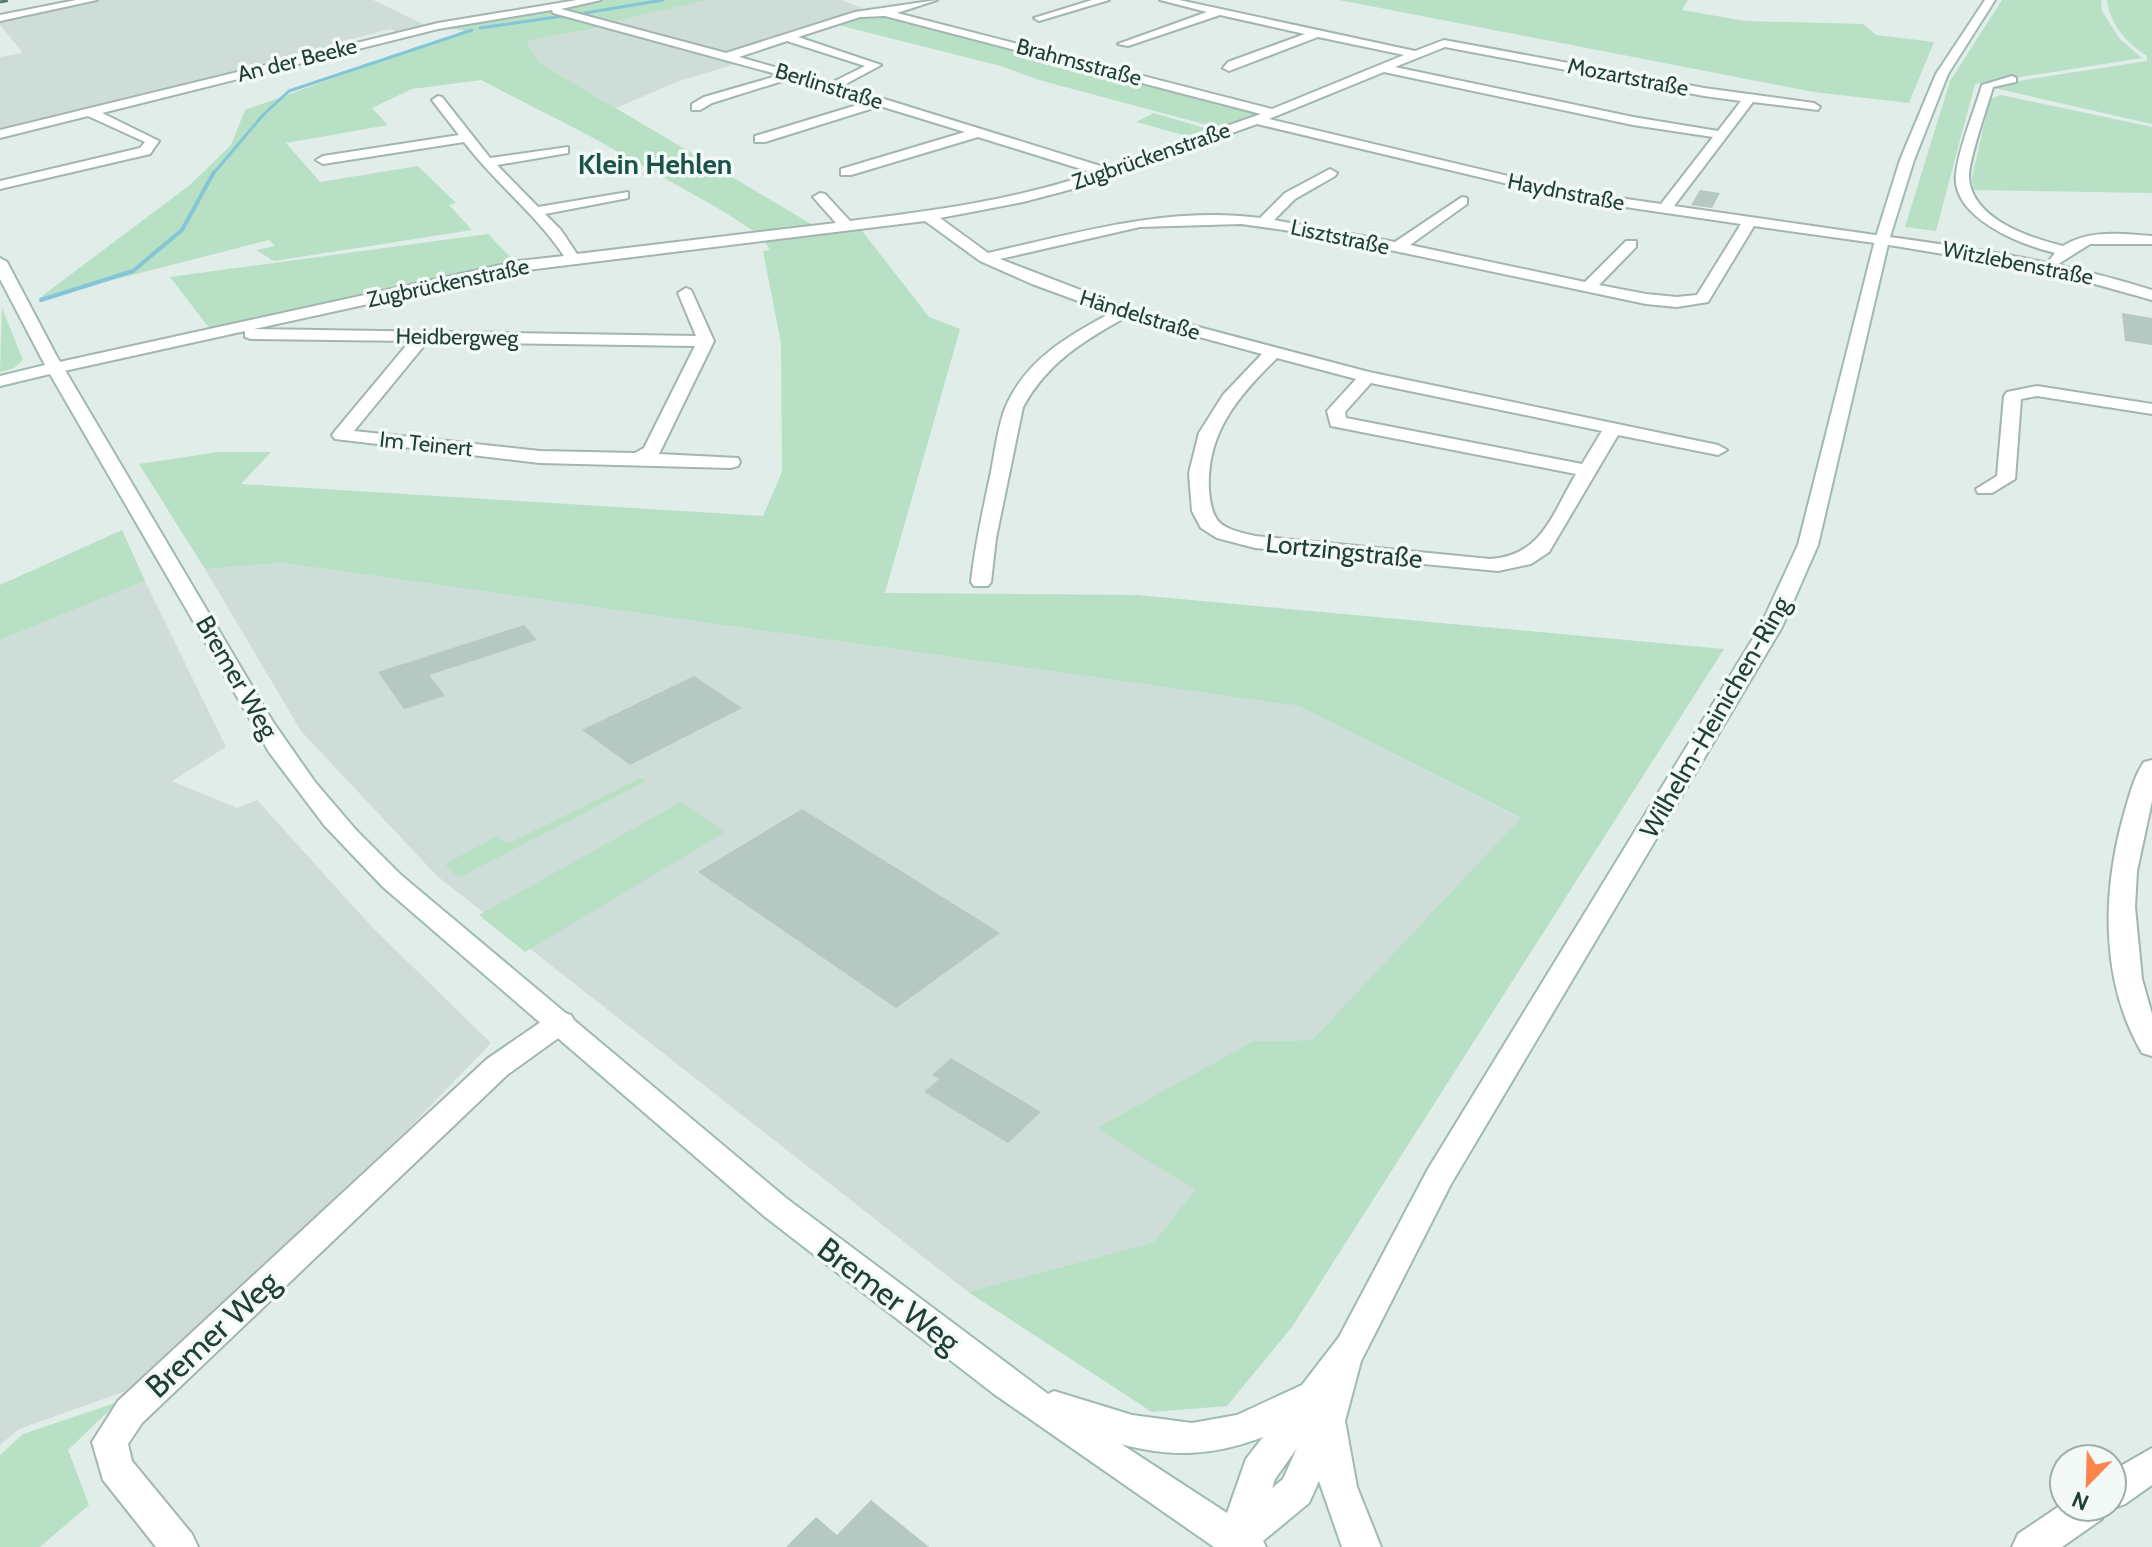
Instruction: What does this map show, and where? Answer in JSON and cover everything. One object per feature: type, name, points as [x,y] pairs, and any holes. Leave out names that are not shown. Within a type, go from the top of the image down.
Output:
[{"type":"street","points":[[0,18],[92,0]]},
{"type":"street","points":[[493,0],[517,13]]},
{"type":"street","name":"An der Beeke","points":[[0,134],[438,26],[596,0]]},
{"type":"street","points":[[729,56],[859,14],[885,13],[932,0]]},
{"type":"street","points":[[1039,18],[1104,0]]},
{"type":"street","points":[[1165,0],[1413,54]]},
{"type":"street","name":"Wilhelm-Heinichen-Ring","points":[[1242,1544],[1296,1491],[1320,1409],[1439,1178],[1771,627],[1808,545],[1882,240],[1911,148],[1937,86],[1975,19],[1990,0]]},
{"type":"street","name":"Berlinstraße","points":[[547,8],[833,86],[1108,173]]},
{"type":"street","name":"Brahmsstraße","points":[[885,13],[1273,113]]},
{"type":"street","points":[[1124,44],[1216,13]]},
{"type":"street","points":[[1229,68],[1232,64],[1315,34]]},
{"type":"street","points":[[785,37],[875,65],[833,86]]},
{"type":"street","name":"Zugbrückenstraße","points":[[0,381],[519,266],[928,216],[1023,198],[1108,173],[1256,120],[1444,43]]},
{"type":"street","name":"Mozartstraße","points":[[1444,43],[1749,99],[1814,107]]},
{"type":"street","points":[[1382,68],[1633,121],[1721,135]]},
{"type":"street","points":[[696,107],[708,100],[794,75]]},
{"type":"street","points":[[2012,80],[1988,85],[1962,176],[1964,190],[2001,229],[2030,242],[2064,251]]},
{"type":"street","points":[[1663,210],[1749,99]]},
{"type":"street","points":[[438,100],[487,163],[556,233],[573,259]]},
{"type":"street","points":[[760,139],[882,101]]},
{"type":"street","points":[[0,185],[145,151],[153,141],[90,112]]},
{"type":"street","name":"Haydnstraße","points":[[1256,120],[1494,178],[1663,210],[1882,240]]},
{"type":"street","points":[[846,172],[980,132]]},
{"type":"street","points":[[323,160],[467,138]]},
{"type":"street","points":[[487,163],[563,150]]},
{"type":"street","points":[[1265,222],[1290,196],[1330,173]]},
{"type":"street","points":[[534,212],[623,195]]},
{"type":"street","points":[[820,197],[846,225]]},
{"type":"street","points":[[1395,249],[1462,201]]},
{"type":"street","name":"Händelstraße","points":[[928,216],[985,258],[1037,281],[1124,312],[1367,377],[1718,450]]},
{"type":"street","name":"Lisztstraße","points":[[985,258],[1140,223],[1206,219],[1265,222],[1646,299],[1693,302],[1709,292],[1749,223]]},
{"type":"street","name":"Witzlebenstraße","points":[[1882,240],[2052,267],[2152,295]]},
{"type":"street","points":[[2052,267],[2064,251],[2084,240],[2152,240]]},
{"type":"street","points":[[1588,287],[1631,244]]},
{"type":"street","name":"Bremer Weg","points":[[0,262],[17,303],[282,754],[327,813],[392,881],[775,1207],[1029,1399],[1242,1544]]},
{"type":"street","points":[[639,459],[652,451],[706,341],[686,293]]},
{"type":"street","points":[[981,582],[986,538],[1014,407],[1023,388],[1051,355],[1124,312]]},
{"type":"street","name":"Heidbergweg","points":[[208,333],[706,341]]},
{"type":"street","name":"Im Teinert","points":[[422,337],[341,435],[540,457],[731,462]]},
{"type":"street","name":"Lortzingstraße","points":[[1273,353],[1229,396],[1205,438],[1198,462],[1203,518],[1210,527],[1224,534],[1255,542],[1490,565],[1531,558],[1542,548],[1612,430]]},
{"type":"street","points":[[1367,377],[1336,411],[1337,422],[1588,471]]},
{"type":"street","points":[[1985,489],[2006,479],[2013,396],[2037,391],[2152,409]]},
{"type":"street","points":[[2152,767],[2130,828],[2122,957],[2145,1033],[2152,1046]]},
{"type":"street","name":"Bremer Weg","points":[[179,1547],[116,1468],[110,1442],[130,1412],[497,1067],[561,1022]]},
{"type":"street","points":[[1029,1399],[1115,1427],[1165,1436],[1210,1438],[1320,1409],[1349,1524],[1362,1547]]},
{"type":"street","points":[[2128,1481],[2152,1464]]},
{"type":"street","points":[[2031,1547],[2066,1523]]},
{"type":"shaded area","points":[[96,0],[373,0],[425,25],[397,32],[390,29],[343,41],[349,44],[0,130],[0,57],[23,53],[0,25],[0,18],[99,2]]},
{"type":"shaded area","points":[[708,0],[842,0],[874,13],[730,55],[746,61],[679,81],[616,108],[538,62],[525,41],[612,26],[606,23]]},
{"type":"shaded area","points":[[282,563],[1299,706],[1522,819],[1312,1040],[1253,1041],[1098,1128],[1196,1190],[1154,1242],[968,1292],[437,876],[301,731],[205,569]]},
{"type":"shaded area","points":[[145,581],[226,747],[172,781],[237,808],[257,800],[372,927],[491,1043],[409,1128],[129,1390],[19,1429],[0,1445],[0,640]]},
{"type":"green space","points":[[596,0],[708,0],[608,23],[615,25],[526,41],[538,62],[818,228],[856,223],[929,317],[960,329],[885,593],[1137,595],[1724,649],[1292,1327],[1227,1406],[1152,1412],[968,1292],[1154,1242],[1195,1190],[1097,1128],[1253,1041],[1312,1040],[1521,818],[1299,706],[282,563],[205,569],[139,464],[219,452],[271,452],[241,484],[763,516],[782,472],[781,343],[763,251],[770,250],[760,235],[721,210],[588,135],[481,80],[412,89],[372,108],[388,125],[286,143],[320,182],[418,166],[456,203],[449,205],[472,230],[274,261],[256,250],[275,246],[269,240],[38,299],[190,185],[231,145],[245,110],[465,31],[438,26]]},
{"type":"green space","points":[[1339,0],[1688,0],[1682,10],[1745,21],[1863,24],[1876,35],[1934,42],[1909,103],[1814,92]]},
{"type":"green space","points":[[2002,0],[2101,0],[2102,11],[2119,38],[2142,58],[1975,84],[1936,231],[1905,227],[1950,81]]},
{"type":"green space","points":[[2107,0],[2152,0],[2152,124],[1994,88],[1999,84],[2147,61],[2147,56],[2126,39],[2116,25]]},
{"type":"green space","points":[[874,13],[1273,113],[1226,130],[1039,80],[1001,66],[830,23]]},
{"type":"green space","points":[[2001,95],[2152,127],[2152,193],[1974,190],[1972,177],[1990,99]]},
{"type":"green space","points":[[1154,113],[1208,129],[1187,136],[1136,122]]},
{"type":"green space","points":[[488,234],[519,266],[210,329],[170,277]]},
{"type":"green space","points":[[2,308],[23,360],[14,368],[0,372]]},
{"type":"green space","points":[[122,530],[145,581],[0,640],[0,585]]},
{"type":"green space","points":[[641,778],[646,781],[458,878],[445,864],[497,836],[507,844]]},
{"type":"green space","points":[[681,802],[725,832],[525,952],[479,915]]},
{"type":"green space","points":[[118,1402],[68,1450],[89,1505],[40,1547],[0,1547],[0,1455],[23,1434]]},
{"type":"building","points":[[1700,190],[1720,193],[1712,208],[1691,205]]},
{"type":"building","points":[[2122,313],[2152,318],[2152,345],[2125,341]]},
{"type":"building","points":[[524,625],[537,640],[429,675],[445,696],[404,709],[378,672]]},
{"type":"building","points":[[694,676],[742,708],[630,765],[582,730]]},
{"type":"building","points":[[802,809],[1000,933],[896,1008],[698,872]]},
{"type":"building","points":[[951,1058],[1041,1112],[1008,1143],[924,1092],[939,1079],[932,1075]]},
{"type":"building","points":[[871,1500],[929,1547],[786,1547],[816,1517],[837,1535]]},
{"type":"waterway","points":[[585,13],[663,0]]},
{"type":"waterway","points":[[480,28],[563,16]]},
{"type":"waterway","points":[[213,174],[263,115],[289,91],[472,30]]},
{"type":"waterway","points":[[41,300],[133,271],[182,230],[214,172]]},
{"type":"railway","points":[[0,2],[11,0]]},
{"type":"district","name":"Klein Hehlen","points":[[655,164]]}]
